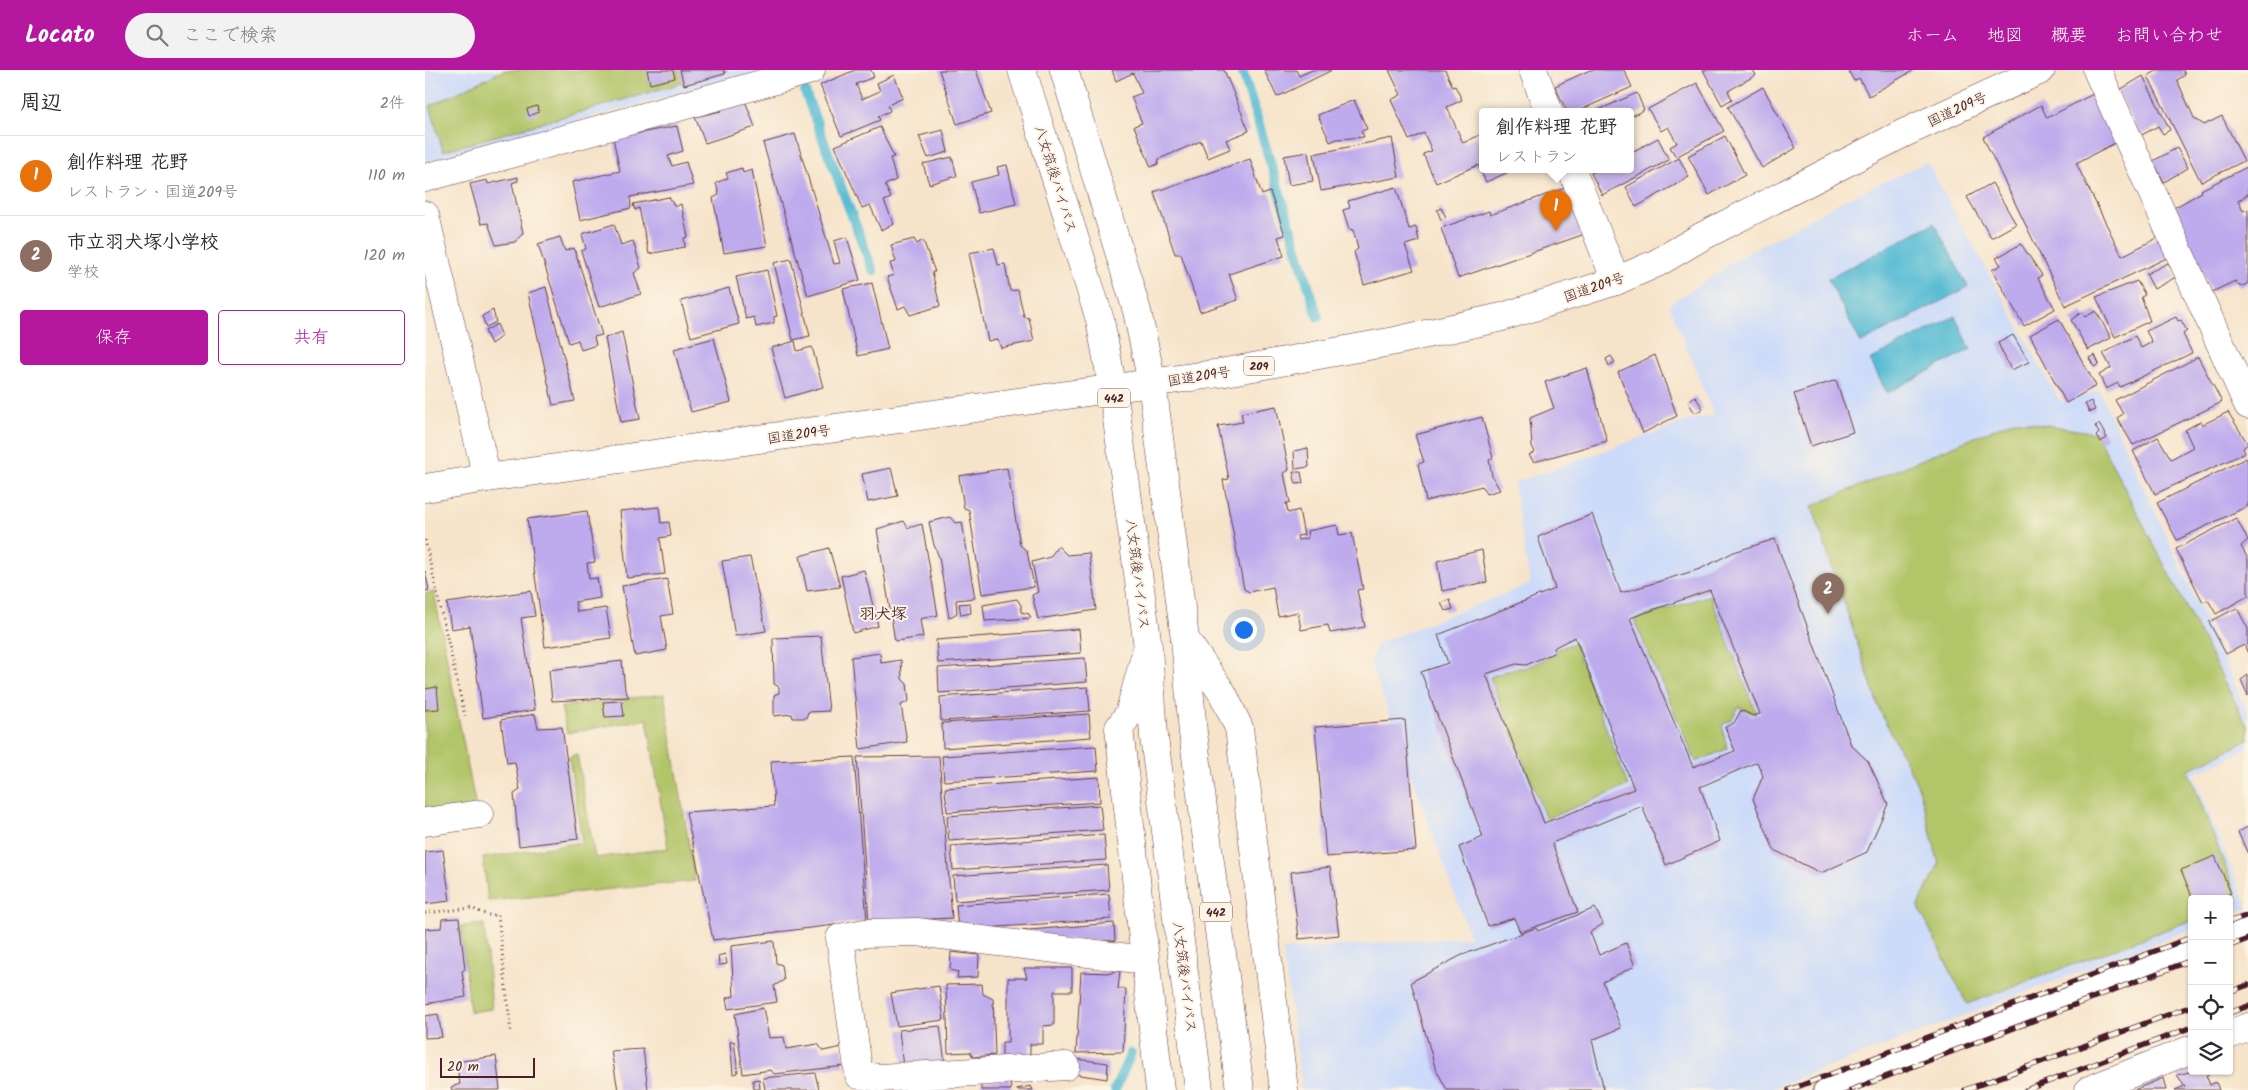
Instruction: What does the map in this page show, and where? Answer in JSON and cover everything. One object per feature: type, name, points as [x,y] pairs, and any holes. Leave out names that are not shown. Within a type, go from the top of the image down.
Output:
[{"type":"main road","points":[[425,178],[811,70]]},
{"type":"main road","name":"八女筑後バイパス","points":[[1022,70],[1100,320],[1113,390],[1148,647],[1154,737],[1199,1090]]},
{"type":"main road","name":"442","points":[[1063,70],[1137,311],[1152,383],[1185,639],[1193,733],[1240,1090]]},
{"type":"main road","points":[[1533,70],[1547,108]]},
{"type":"main road","name":"国道209号","points":[[425,488],[1113,390],[1395,341],[1502,316],[1616,281],[1657,263],[1701,237],[1902,134],[2041,70]]},
{"type":"main road","points":[[2097,70],[2248,405]]},
{"type":"main road","points":[[1573,173],[1616,281]]},
{"type":"main road","points":[[425,215],[487,478]]},
{"type":"main road","points":[[1185,639],[1223,694],[1239,728],[1284,1090]]},
{"type":"main road","points":[[1148,647],[1129,714],[1119,728],[1160,1090]]},
{"type":"main road","points":[[425,822],[480,814]]},
{"type":"main road","points":[[1066,1066],[925,1083],[859,1075],[840,938],[865,933],[917,932],[1145,960]]},
{"type":"main road","points":[[2233,1033],[2248,1027]]},
{"type":"main road","points":[[2089,1090],[2188,1051]]},
{"type":"lane","points":[[2233,933],[2248,927]]},
{"type":"lane","points":[[1823,1090],[2188,951]]},
{"type":"path","points":[[425,540],[465,716]]},
{"type":"path","points":[[425,913],[471,908],[487,915],[498,915],[511,1033]]},
{"type":"shaded area","points":[[425,70],[766,70],[425,162]]},
{"type":"shaded area","points":[[1927,162],[2061,403],[2099,390],[2248,713],[2248,747],[2225,760],[2193,774],[2248,908],[2233,914],[2233,895],[2188,895],[2188,931],[1768,1090],[1302,1090],[1283,950],[1470,937],[1370,661],[1378,643],[1530,584],[1514,483],[1696,418],[1714,416],[1669,304],[1724,269],[1728,264],[1844,200]]},
{"type":"green space","points":[[504,70],[728,70],[443,151],[430,106]]},
{"type":"green space","points":[[2015,420],[2096,433],[2248,727],[2248,740],[2188,770],[2239,902],[2233,904],[2233,895],[2188,895],[2188,921],[1967,1004],[1918,906],[1939,864],[1919,788],[1880,711],[1812,506]]},
{"type":"green space","points":[[434,592],[476,808],[425,813],[425,593]]},
{"type":"green space","points":[[1710,595],[1756,713],[1739,707],[1731,720],[1722,725],[1727,749],[1696,762],[1634,620]]},
{"type":"green space","points":[[1574,643],[1628,786],[1546,819],[1490,677],[1515,668],[1525,668],[1555,655],[1558,649]]},
{"type":"green space","points":[[664,694],[695,881],[488,901],[483,858],[582,842],[569,757],[577,754],[595,858],[668,848],[647,719],[567,733],[561,707]]},
{"type":"green space","points":[[484,924],[492,1009],[470,1012],[461,926]]},
{"type":"water","points":[[1934,223],[1968,287],[1861,343],[1828,279]]},
{"type":"water","points":[[1955,316],[1971,349],[1887,393],[1870,360]]},
{"type":"building","points":[[647,70],[673,70],[675,78],[650,84]]},
{"type":"building","points":[[680,70],[724,70],[725,74],[684,85]]},
{"type":"building","points":[[855,70],[871,70],[874,77],[856,84],[862,99],[880,91],[877,83],[894,75],[903,98],[888,105],[890,111],[878,116],[880,120],[841,136],[820,85]]},
{"type":"building","points":[[939,70],[976,70],[991,113],[957,124]]},
{"type":"building","points":[[1112,70],[1224,70],[1249,131],[1226,140],[1230,149],[1208,158],[1201,141],[1159,159],[1158,164],[1151,167],[1134,126],[1142,123],[1131,97],[1142,93],[1133,73],[1116,81]]},
{"type":"building","points":[[1264,70],[1296,70],[1299,76],[1312,70],[1332,70],[1277,97]]},
{"type":"building","points":[[1389,70],[1445,70],[1462,100],[1447,107],[1463,143],[1479,135],[1479,167],[1478,165],[1436,183],[1423,154],[1432,151],[1424,133],[1409,140],[1391,100],[1401,95]]},
{"type":"building","points":[[1590,70],[1624,70],[1632,87],[1585,108],[1565,108],[1555,86]]},
{"type":"building","points":[[1703,70],[1753,70],[1756,75],[1728,91],[1732,99],[1722,105]]},
{"type":"building","points":[[1848,70],[1914,70],[1869,96],[1859,78],[1854,81]]},
{"type":"building","points":[[2158,70],[2183,70],[2185,75],[2177,80],[2194,118],[2204,125],[2222,116],[2244,161],[2201,182],[2148,76]]},
{"type":"building","points":[[2143,76],[2170,130],[2163,134],[2158,126],[2140,136],[2118,91]]},
{"type":"building","points":[[1697,83],[1724,131],[1676,157],[1670,147],[1677,143],[1668,127],[1661,131],[1648,109]]},
{"type":"building","points":[[1763,87],[1796,148],[1762,168],[1728,107]]},
{"type":"building","points":[[1637,93],[1644,110],[1634,115],[1634,108],[1603,108]]},
{"type":"building","points":[[2093,94],[2119,141],[2076,163],[2122,256],[2163,235],[2173,255],[2065,306],[1983,137],[2041,105],[2047,118]]},
{"type":"building","points":[[744,98],[755,127],[705,143],[695,117],[721,111],[720,107]]},
{"type":"building","points":[[1354,100],[1367,129],[1361,131],[1364,137],[1337,139],[1330,142],[1318,115]]},
{"type":"building","points":[[537,106],[539,112],[529,116],[527,109]]},
{"type":"building","points":[[677,126],[683,151],[668,156],[672,166],[686,162],[693,185],[630,197],[631,208],[580,220],[572,182],[620,171],[613,138]]},
{"type":"building","points":[[880,127],[894,157],[890,158],[896,180],[885,185],[891,198],[884,201],[894,224],[881,230],[870,205],[862,208],[835,146]]},
{"type":"building","points":[[943,130],[948,152],[928,158],[919,136]]},
{"type":"building","points":[[795,134],[834,264],[840,263],[834,241],[847,237],[860,280],[808,296],[763,143]]},
{"type":"building","points":[[1725,136],[1745,175],[1709,195],[1688,156]]},
{"type":"building","points":[[1392,138],[1399,177],[1321,191],[1314,154]]},
{"type":"building","points":[[1658,138],[1669,160],[1602,195],[1591,173],[1634,173],[1634,151]]},
{"type":"building","points":[[2177,148],[2188,168],[2164,182],[2153,161]]},
{"type":"building","points":[[1308,152],[1313,181],[1289,185],[1284,156]]},
{"type":"building","points":[[952,157],[957,176],[929,184],[923,164]]},
{"type":"building","points":[[1679,158],[1689,177],[1636,207],[1626,187]]},
{"type":"building","points":[[1250,159],[1262,195],[1270,192],[1285,235],[1278,237],[1284,256],[1229,274],[1238,300],[1200,312],[1181,254],[1175,254],[1154,192]]},
{"type":"building","points":[[1007,165],[1016,204],[979,213],[971,182],[999,175],[997,167]]},
{"type":"building","points":[[2247,167],[2248,194],[2238,201],[2243,211],[2248,209],[2248,283],[2241,287],[2235,281],[2212,292],[2172,209],[2202,192],[2201,190]]},
{"type":"building","points":[[742,168],[743,173],[752,170],[767,246],[724,253],[713,198],[719,195],[716,183],[728,178],[726,173]]},
{"type":"building","points":[[1482,173],[1506,173],[1486,182]]},
{"type":"building","points":[[518,177],[518,181],[512,183],[523,233],[515,242],[496,245],[488,223],[481,224],[470,184],[487,180],[488,184]]},
{"type":"building","points":[[1992,183],[2016,224],[1991,238],[1967,197]]},
{"type":"building","points":[[1396,187],[1409,229],[1416,227],[1419,241],[1405,245],[1414,270],[1364,285],[1354,252],[1358,249],[1353,230],[1349,229],[1343,210],[1350,208],[1348,201]]},
{"type":"building","points":[[1568,187],[1585,234],[1458,278],[1441,228],[1489,211],[1490,215]]},
{"type":"building","points":[[669,197],[675,207],[681,204],[688,237],[684,238],[685,247],[649,254],[639,208],[635,210],[633,204]]},
{"type":"building","points":[[1441,208],[1446,217],[1441,220],[1437,210]]},
{"type":"building","points":[[614,224],[621,245],[633,241],[641,268],[634,273],[641,294],[599,307],[581,251],[586,249],[582,234]]},
{"type":"building","points":[[560,237],[565,251],[574,248],[602,335],[594,337],[596,345],[581,350],[578,340],[569,343],[538,244]]},
{"type":"building","points":[[914,239],[917,244],[923,240],[935,272],[932,272],[940,306],[910,315],[905,306],[898,309],[887,277],[894,275],[890,263],[896,262],[891,245]]},
{"type":"building","points":[[2021,244],[2042,275],[2038,278],[2055,309],[2024,326],[1992,270],[2001,265],[1996,258]]},
{"type":"building","points":[[994,248],[998,265],[1005,264],[1010,291],[1018,290],[1024,317],[1029,318],[1034,341],[1001,348],[998,339],[988,341],[969,253]]},
{"type":"building","points":[[791,259],[810,336],[793,340],[774,263]]},
{"type":"building","points":[[2168,263],[2176,277],[2154,289],[2146,274]]},
{"type":"building","points":[[767,270],[777,316],[774,317],[774,323],[756,327],[754,317],[746,319],[736,277]]},
{"type":"building","points":[[2137,281],[2145,295],[2141,297],[2150,321],[2115,337],[2096,297]]},
{"type":"building","points":[[872,283],[888,349],[858,356],[843,289]]},
{"type":"building","points":[[546,287],[575,401],[553,405],[528,293]]},
{"type":"building","points":[[729,288],[739,324],[691,337],[681,301]]},
{"type":"building","points":[[493,310],[496,322],[486,327],[482,316]]},
{"type":"building","points":[[2096,311],[2111,338],[2088,350],[2071,320],[2082,312],[2085,317]]},
{"type":"building","points":[[2176,317],[2178,321],[2181,320],[2187,331],[2183,334],[2192,353],[2120,387],[2118,383],[2106,389],[2099,375],[2111,368],[2103,353],[2135,336],[2141,348],[2152,342],[2146,331]]},
{"type":"building","points":[[2059,319],[2096,386],[2066,403],[2030,335]]},
{"type":"building","points":[[497,324],[502,336],[491,344],[485,331]]},
{"type":"building","points":[[622,332],[640,419],[621,422],[605,338]]},
{"type":"building","points":[[2013,335],[2029,362],[2011,370],[1998,343]]},
{"type":"building","points":[[714,338],[731,402],[691,412],[674,349]]},
{"type":"building","points":[[795,341],[797,351],[812,347],[823,387],[785,398],[771,348]]},
{"type":"building","points":[[1655,355],[1677,416],[1643,433],[1618,372]]},
{"type":"building","points":[[2095,355],[2099,364],[2094,367],[2089,358]]},
{"type":"building","points":[[1611,356],[1615,362],[1609,366],[1606,359]]},
{"type":"building","points":[[2198,357],[2222,402],[2133,445],[2117,418],[2123,414],[2115,400]]},
{"type":"building","points":[[1587,368],[1607,441],[1534,462],[1529,455],[1535,452],[1532,446],[1530,418],[1554,408],[1545,382]]},
{"type":"building","points":[[1836,380],[1853,432],[1811,446],[1794,394]]},
{"type":"building","points":[[1695,396],[1703,409],[1695,413],[1688,402]]},
{"type":"building","points":[[2091,401],[2095,410],[2089,412],[2085,404]]},
{"type":"building","points":[[1276,406],[1289,470],[1284,473],[1290,503],[1286,503],[1288,513],[1299,510],[1304,535],[1297,536],[1298,540],[1308,538],[1307,531],[1337,525],[1339,535],[1352,533],[1363,589],[1357,590],[1365,627],[1330,633],[1328,625],[1301,630],[1298,612],[1278,616],[1273,587],[1249,592],[1244,589],[1223,480],[1229,479],[1218,426],[1243,422],[1241,413]]},
{"type":"building","points":[[2228,412],[2248,444],[2243,448],[2245,453],[2155,494],[2133,451],[2158,437],[2171,459],[2193,447],[2185,430],[2201,421],[2202,425]]},
{"type":"building","points":[[1482,417],[1493,458],[1489,460],[1492,476],[1500,490],[1486,494],[1482,486],[1426,501],[1418,464],[1424,462],[1415,435]]},
{"type":"building","points":[[2099,424],[2107,438],[2100,442],[2096,436],[2099,433],[2095,426]]},
{"type":"building","points":[[1308,448],[1309,467],[1295,469],[1294,451]]},
{"type":"building","points":[[2246,458],[2248,462],[2248,506],[2177,540],[2157,503]]},
{"type":"building","points":[[891,468],[898,496],[868,502],[862,474]]},
{"type":"building","points":[[1007,468],[1020,545],[1027,551],[1034,587],[982,594],[969,510],[964,508],[959,476]]},
{"type":"building","points":[[1293,472],[1301,472],[1303,483],[1296,484]]},
{"type":"building","points":[[659,507],[661,523],[669,522],[671,536],[660,538],[665,574],[627,578],[620,511]]},
{"type":"building","points":[[587,511],[595,562],[587,563],[589,579],[597,578],[600,598],[575,602],[577,612],[606,608],[611,638],[545,647],[527,519]]},
{"type":"building","points":[[1592,514],[1621,593],[1700,569],[1734,552],[1775,539],[1851,745],[1868,761],[1888,804],[1867,852],[1821,873],[1774,850],[1753,799],[1763,776],[1757,762],[1700,787],[1720,841],[1666,865],[1642,806],[1552,843],[1578,912],[1520,932],[1514,918],[1488,926],[1459,847],[1483,837],[1421,672],[1448,663],[1438,635],[1555,589],[1538,537]],"holes":[[[1710,590],[1760,714],[1753,716],[1741,710],[1734,723],[1725,727],[1735,751],[1693,767],[1630,618]],[[1575,637],[1634,789],[1544,823],[1486,674],[1516,664],[1526,665],[1553,653],[1555,647]]]},
{"type":"building","points":[[950,517],[955,523],[962,522],[975,598],[956,600],[957,613],[949,618],[939,557],[934,545],[929,522]]},
{"type":"building","points":[[2236,518],[2248,540],[2241,546],[2248,559],[2248,596],[2216,614],[2208,600],[2203,602],[2176,549]]},
{"type":"building","points":[[904,521],[908,528],[922,524],[938,615],[920,619],[923,637],[895,641],[877,529]]},
{"type":"building","points":[[1058,546],[1067,555],[1089,553],[1096,610],[1038,619],[1032,595],[1038,592],[1032,562],[1050,557]]},
{"type":"building","points":[[829,548],[840,587],[807,591],[800,556]]},
{"type":"building","points":[[1482,550],[1487,582],[1442,591],[1437,561]]},
{"type":"building","points":[[750,557],[766,631],[735,636],[722,561]]},
{"type":"building","points":[[864,570],[878,626],[853,633],[841,576]]},
{"type":"building","points":[[425,571],[429,590],[425,591]]},
{"type":"building","points":[[667,579],[673,614],[661,616],[667,650],[635,656],[622,586]]},
{"type":"building","points":[[531,591],[535,616],[521,618],[535,710],[483,718],[470,626],[451,629],[447,603]]},
{"type":"building","points":[[1017,599],[1021,605],[1021,612],[1029,614],[1031,618],[985,621],[983,605]]},
{"type":"building","points":[[1450,600],[1453,609],[1445,611],[1441,603]]},
{"type":"building","points":[[970,603],[971,613],[961,615],[959,604]]},
{"type":"building","points":[[2237,608],[2248,629],[2248,653],[2244,645],[2226,654],[2209,622]]},
{"type":"building","points":[[1079,629],[1081,653],[938,663],[936,640]]},
{"type":"building","points":[[821,636],[829,711],[808,712],[806,718],[793,718],[792,714],[774,716],[774,695],[779,693],[779,687],[774,684],[773,638]]},
{"type":"building","points":[[880,653],[881,663],[901,660],[902,679],[907,684],[909,701],[901,705],[907,742],[860,749],[851,657]]},
{"type":"building","points":[[1085,658],[1087,682],[939,693],[938,668]]},
{"type":"building","points":[[622,661],[625,690],[629,697],[552,701],[549,670]]},
{"type":"building","points":[[2248,675],[2248,696],[2241,680]]},
{"type":"building","points":[[437,687],[439,709],[425,710],[425,689]]},
{"type":"building","points":[[1088,687],[1090,711],[941,721],[940,697]]},
{"type":"building","points":[[622,701],[624,716],[605,717],[603,702]]},
{"type":"building","points":[[535,714],[538,728],[562,727],[578,839],[519,846],[514,794],[520,790],[515,762],[507,763],[501,720]]},
{"type":"building","points":[[1089,714],[1091,737],[943,748],[942,723]]},
{"type":"building","points":[[1405,720],[1416,850],[1326,857],[1315,727]]},
{"type":"building","points":[[1096,746],[1098,771],[944,781],[942,756]]},
{"type":"building","points":[[939,756],[952,918],[869,922],[857,757]]},
{"type":"building","points":[[854,757],[867,921],[713,940],[686,812],[774,806],[771,761]]},
{"type":"building","points":[[1099,777],[1100,802],[947,812],[945,788]]},
{"type":"building","points":[[1100,805],[1103,830],[949,841],[947,816]]},
{"type":"building","points":[[2248,827],[2248,854],[2238,832]]},
{"type":"building","points":[[1104,835],[1106,860],[953,870],[951,846]]},
{"type":"building","points":[[443,850],[450,901],[425,904],[425,852]]},
{"type":"building","points":[[2215,856],[2231,893],[2227,895],[2191,895],[2181,870]]},
{"type":"building","points":[[1107,865],[1109,890],[955,901],[953,876]]},
{"type":"building","points":[[1330,867],[1339,935],[1299,939],[1291,872]]},
{"type":"building","points":[[1109,894],[1111,919],[958,930],[956,905]]},
{"type":"building","points":[[1595,908],[1603,924],[1590,932],[1599,955],[1626,943],[1635,966],[1603,982],[1621,1028],[1592,1040],[1604,1090],[1447,1090],[1435,1067],[1411,982],[1462,955],[1536,928],[1538,931]]},
{"type":"building","points":[[459,918],[465,969],[462,971],[466,997],[425,1004],[425,929],[441,928],[442,919]]},
{"type":"building","points":[[1114,923],[1115,941],[1009,937],[1006,932]]},
{"type":"building","points":[[774,941],[776,963],[782,965],[784,980],[774,986],[777,1002],[728,1009],[726,998],[734,996],[731,946]]},
{"type":"building","points":[[951,952],[979,955],[978,977],[957,978],[958,972],[950,970]]},
{"type":"building","points":[[725,954],[727,964],[719,965],[718,956]]},
{"type":"building","points":[[1024,968],[1072,968],[1072,991],[1054,991],[1054,1025],[1043,1026],[1043,1044],[1030,1044],[1030,1059],[1002,1059],[1002,1042],[1008,1042],[1008,978],[1027,978]]},
{"type":"building","points":[[1120,971],[1118,989],[1126,989],[1123,1052],[1076,1053],[1081,972],[1112,973]]},
{"type":"building","points":[[982,984],[983,994],[993,999],[995,1055],[973,1057],[970,1052],[948,1053],[946,985]]},
{"type":"building","points":[[939,986],[944,1020],[897,1026],[891,993]]},
{"type":"building","points":[[763,1008],[769,1038],[784,1037],[786,1049],[818,1044],[823,1051],[842,1047],[845,1066],[774,1074],[771,1070],[743,1074],[735,1014]]},
{"type":"building","points":[[438,1014],[442,1037],[425,1038],[425,1016]]},
{"type":"building","points":[[940,1026],[945,1063],[903,1068],[899,1030]]},
{"type":"building","points":[[734,1041],[738,1073],[733,1074],[730,1042]]},
{"type":"building","points":[[643,1049],[648,1090],[618,1090],[611,1051]]},
{"type":"building","points":[[496,1056],[500,1090],[452,1090],[451,1087],[460,1084],[456,1062]]},
{"type":"building","points":[[1076,1059],[1108,1063],[1107,1079],[1074,1074]]},
{"type":"building","points":[[2188,1072],[2188,1075],[2206,1075],[2210,1085],[2216,1082],[2219,1090],[2175,1090],[2185,1086],[2177,1075]]},
{"type":"building","points":[[815,1073],[819,1090],[765,1090],[763,1078]]},
{"type":"building","points":[[1010,1078],[1011,1090],[981,1090],[981,1082]]},
{"type":"building","points":[[2163,1078],[2166,1090],[2134,1090]]},
{"type":"building","points":[[759,1079],[760,1089],[754,1089],[753,1080]]},
{"type":"building","points":[[1031,1086],[1033,1090],[1017,1090],[1017,1089]]},
{"type":"waterway","points":[[1242,70],[1318,317]]},
{"type":"waterway","points":[[805,92],[873,271]]},
{"type":"waterway","points":[[1115,1090],[1131,1053]]},
{"type":"railway","points":[[2233,921],[2248,915]]},
{"type":"railway","points":[[1789,1090],[2188,939]]},
{"type":"railway","points":[[2233,945],[2248,939]]},
{"type":"railway","points":[[1851,1090],[2188,962]]},
{"type":"railway","points":[[2233,991],[2248,985]]},
{"type":"railway","points":[[2233,1012],[2248,1006]]},
{"type":"railway","points":[[1965,1090],[2188,1007]]},
{"type":"railway","points":[[2026,1090],[2188,1029]]},
{"type":"place","name":"創作料理 花野","points":[[1556,231]]},
{"type":"place","name":"市立羽犬塚小学校","points":[[1828,614]]},
{"type":"district","name":"羽犬塚","points":[[883,613]]}]
